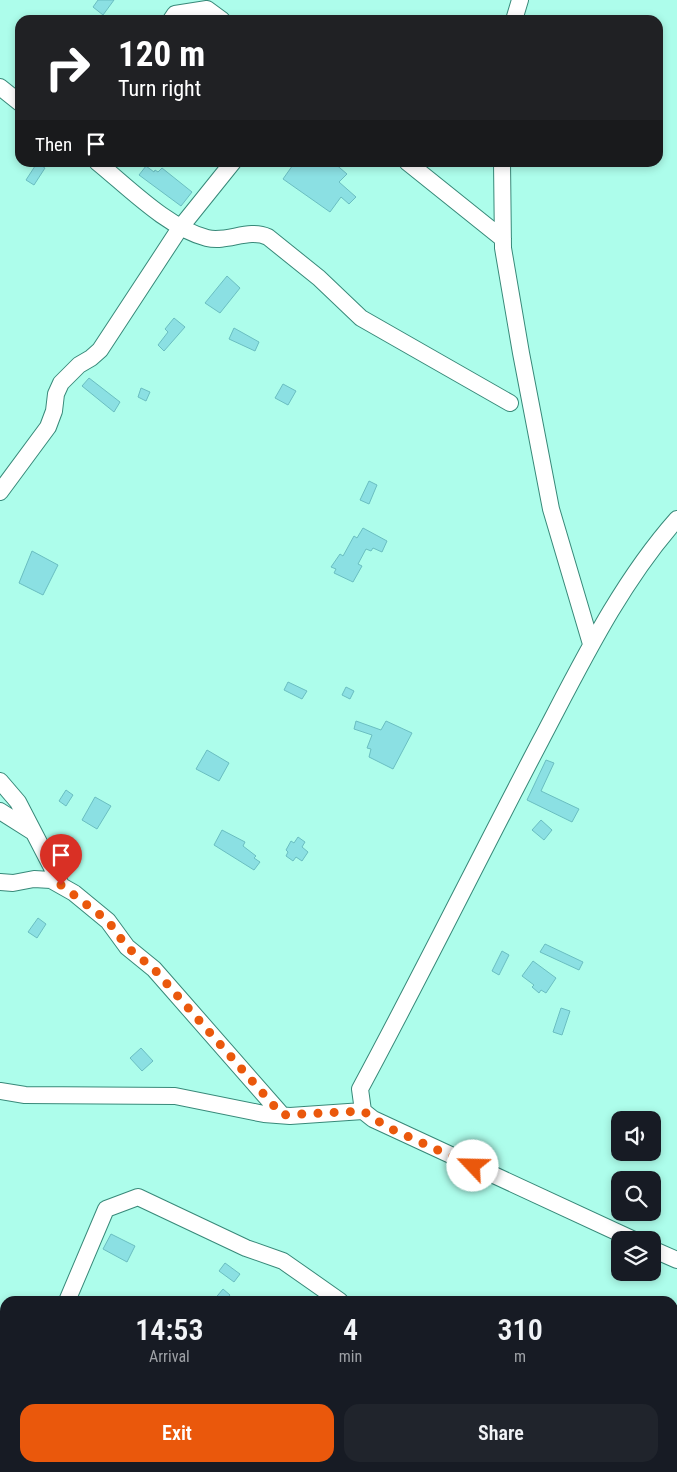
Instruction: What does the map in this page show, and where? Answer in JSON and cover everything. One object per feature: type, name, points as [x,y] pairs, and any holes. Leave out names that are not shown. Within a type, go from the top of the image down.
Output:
[{"type":"street","points":[[516,15],[520,0]]},
{"type":"street","points":[[174,15],[207,9],[215,15]]},
{"type":"street","points":[[0,87],[15,99]]},
{"type":"street","points":[[103,167],[180,228],[207,238],[221,240],[260,233],[268,237],[319,278],[361,318],[510,403]]},
{"type":"street","points":[[0,492],[48,427],[54,411],[56,394],[61,384],[79,365],[92,358],[100,350],[180,228],[228,167]]},
{"type":"street","points":[[413,167],[503,239]]},
{"type":"street","points":[[502,167],[503,239],[551,509],[591,644]]},
{"type":"street","points":[[363,1111],[360,1089],[433,952],[591,644],[656,542],[677,519]]},
{"type":"street","points":[[0,781],[18,802],[61,885]]},
{"type":"street","points":[[0,811],[32,832]]},
{"type":"street","points":[[0,882],[13,883],[34,879],[51,880],[61,885],[108,921],[127,947],[154,969],[282,1115]]},
{"type":"street","points":[[0,1091],[25,1095],[175,1096],[282,1115],[363,1111],[387,1127],[614,1231]]},
{"type":"street","points":[[69,1296],[106,1208],[138,1197],[246,1248],[284,1261],[333,1296]]},
{"type":"street","points":[[661,1252],[677,1260]]},
{"type":"building","points":[[98,0],[114,0],[103,15],[93,7]]},
{"type":"building","points":[[34,167],[45,168],[34,185],[26,180]]},
{"type":"building","points":[[145,167],[154,172],[155,170],[158,172],[162,168],[192,192],[181,206],[139,175]]},
{"type":"building","points":[[291,167],[339,167],[347,174],[339,182],[356,197],[349,204],[341,197],[330,212],[283,179]]},
{"type":"building","points":[[227,276],[240,288],[220,313],[205,303]]},
{"type":"building","points":[[174,318],[185,327],[164,351],[158,345],[168,332],[165,329]]},
{"type":"building","points":[[234,328],[259,342],[255,351],[229,339]]},
{"type":"building","points":[[89,378],[120,402],[114,412],[82,386]]},
{"type":"building","points":[[283,384],[296,391],[288,405],[275,398]]},
{"type":"building","points":[[141,388],[150,392],[146,401],[138,397]]},
{"type":"building","points":[[369,481],[377,485],[369,504],[360,500]]},
{"type":"building","points":[[363,528],[387,541],[382,552],[373,548],[371,551],[366,549],[358,564],[362,566],[353,582],[334,573],[336,569],[331,567],[340,554],[343,556],[354,536],[357,538]]},
{"type":"building","points":[[32,551],[58,565],[43,595],[19,583]]},
{"type":"building","points":[[288,682],[307,691],[302,699],[284,690]]},
{"type":"building","points":[[346,687],[354,691],[350,699],[342,695]]},
{"type":"building","points":[[356,721],[381,730],[386,721],[412,733],[393,769],[369,757],[371,749],[367,748],[372,735],[354,729]]},
{"type":"building","points":[[207,750],[229,763],[219,781],[196,769]]},
{"type":"building","points":[[546,760],[554,763],[541,791],[579,809],[572,822],[527,800]]},
{"type":"building","points":[[66,790],[73,795],[66,806],[59,801]]},
{"type":"building","points":[[95,797],[111,806],[97,829],[82,820]]},
{"type":"building","points":[[541,820],[552,830],[544,840],[532,830]]},
{"type":"building","points":[[222,830],[245,842],[243,846],[256,856],[254,858],[260,862],[254,870],[214,845]]},
{"type":"building","points":[[298,837],[305,842],[302,847],[308,852],[302,861],[296,857],[293,861],[286,856],[288,852],[286,850],[291,841],[294,843]]},
{"type":"building","points":[[38,918],[46,924],[37,938],[28,932]]},
{"type":"building","points":[[545,944],[583,962],[579,970],[540,952]]},
{"type":"building","points":[[502,951],[509,955],[499,975],[492,971]]},
{"type":"building","points":[[533,961],[556,978],[546,993],[541,990],[539,993],[532,987],[534,985],[522,976]]},
{"type":"building","points":[[561,1008],[570,1011],[562,1035],[553,1032]]},
{"type":"building","points":[[141,1048],[153,1061],[142,1071],[130,1058]]},
{"type":"building","points":[[111,1234],[135,1246],[127,1262],[103,1249]]},
{"type":"building","points":[[225,1263],[240,1274],[234,1282],[219,1271]]},
{"type":"building","points":[[223,1289],[230,1295],[229,1296],[217,1296]]},
{"type":"route","points":[[61,885],[74,893],[108,921],[127,947],[154,969],[282,1115],[363,1111],[387,1127],[473,1166]]}]
